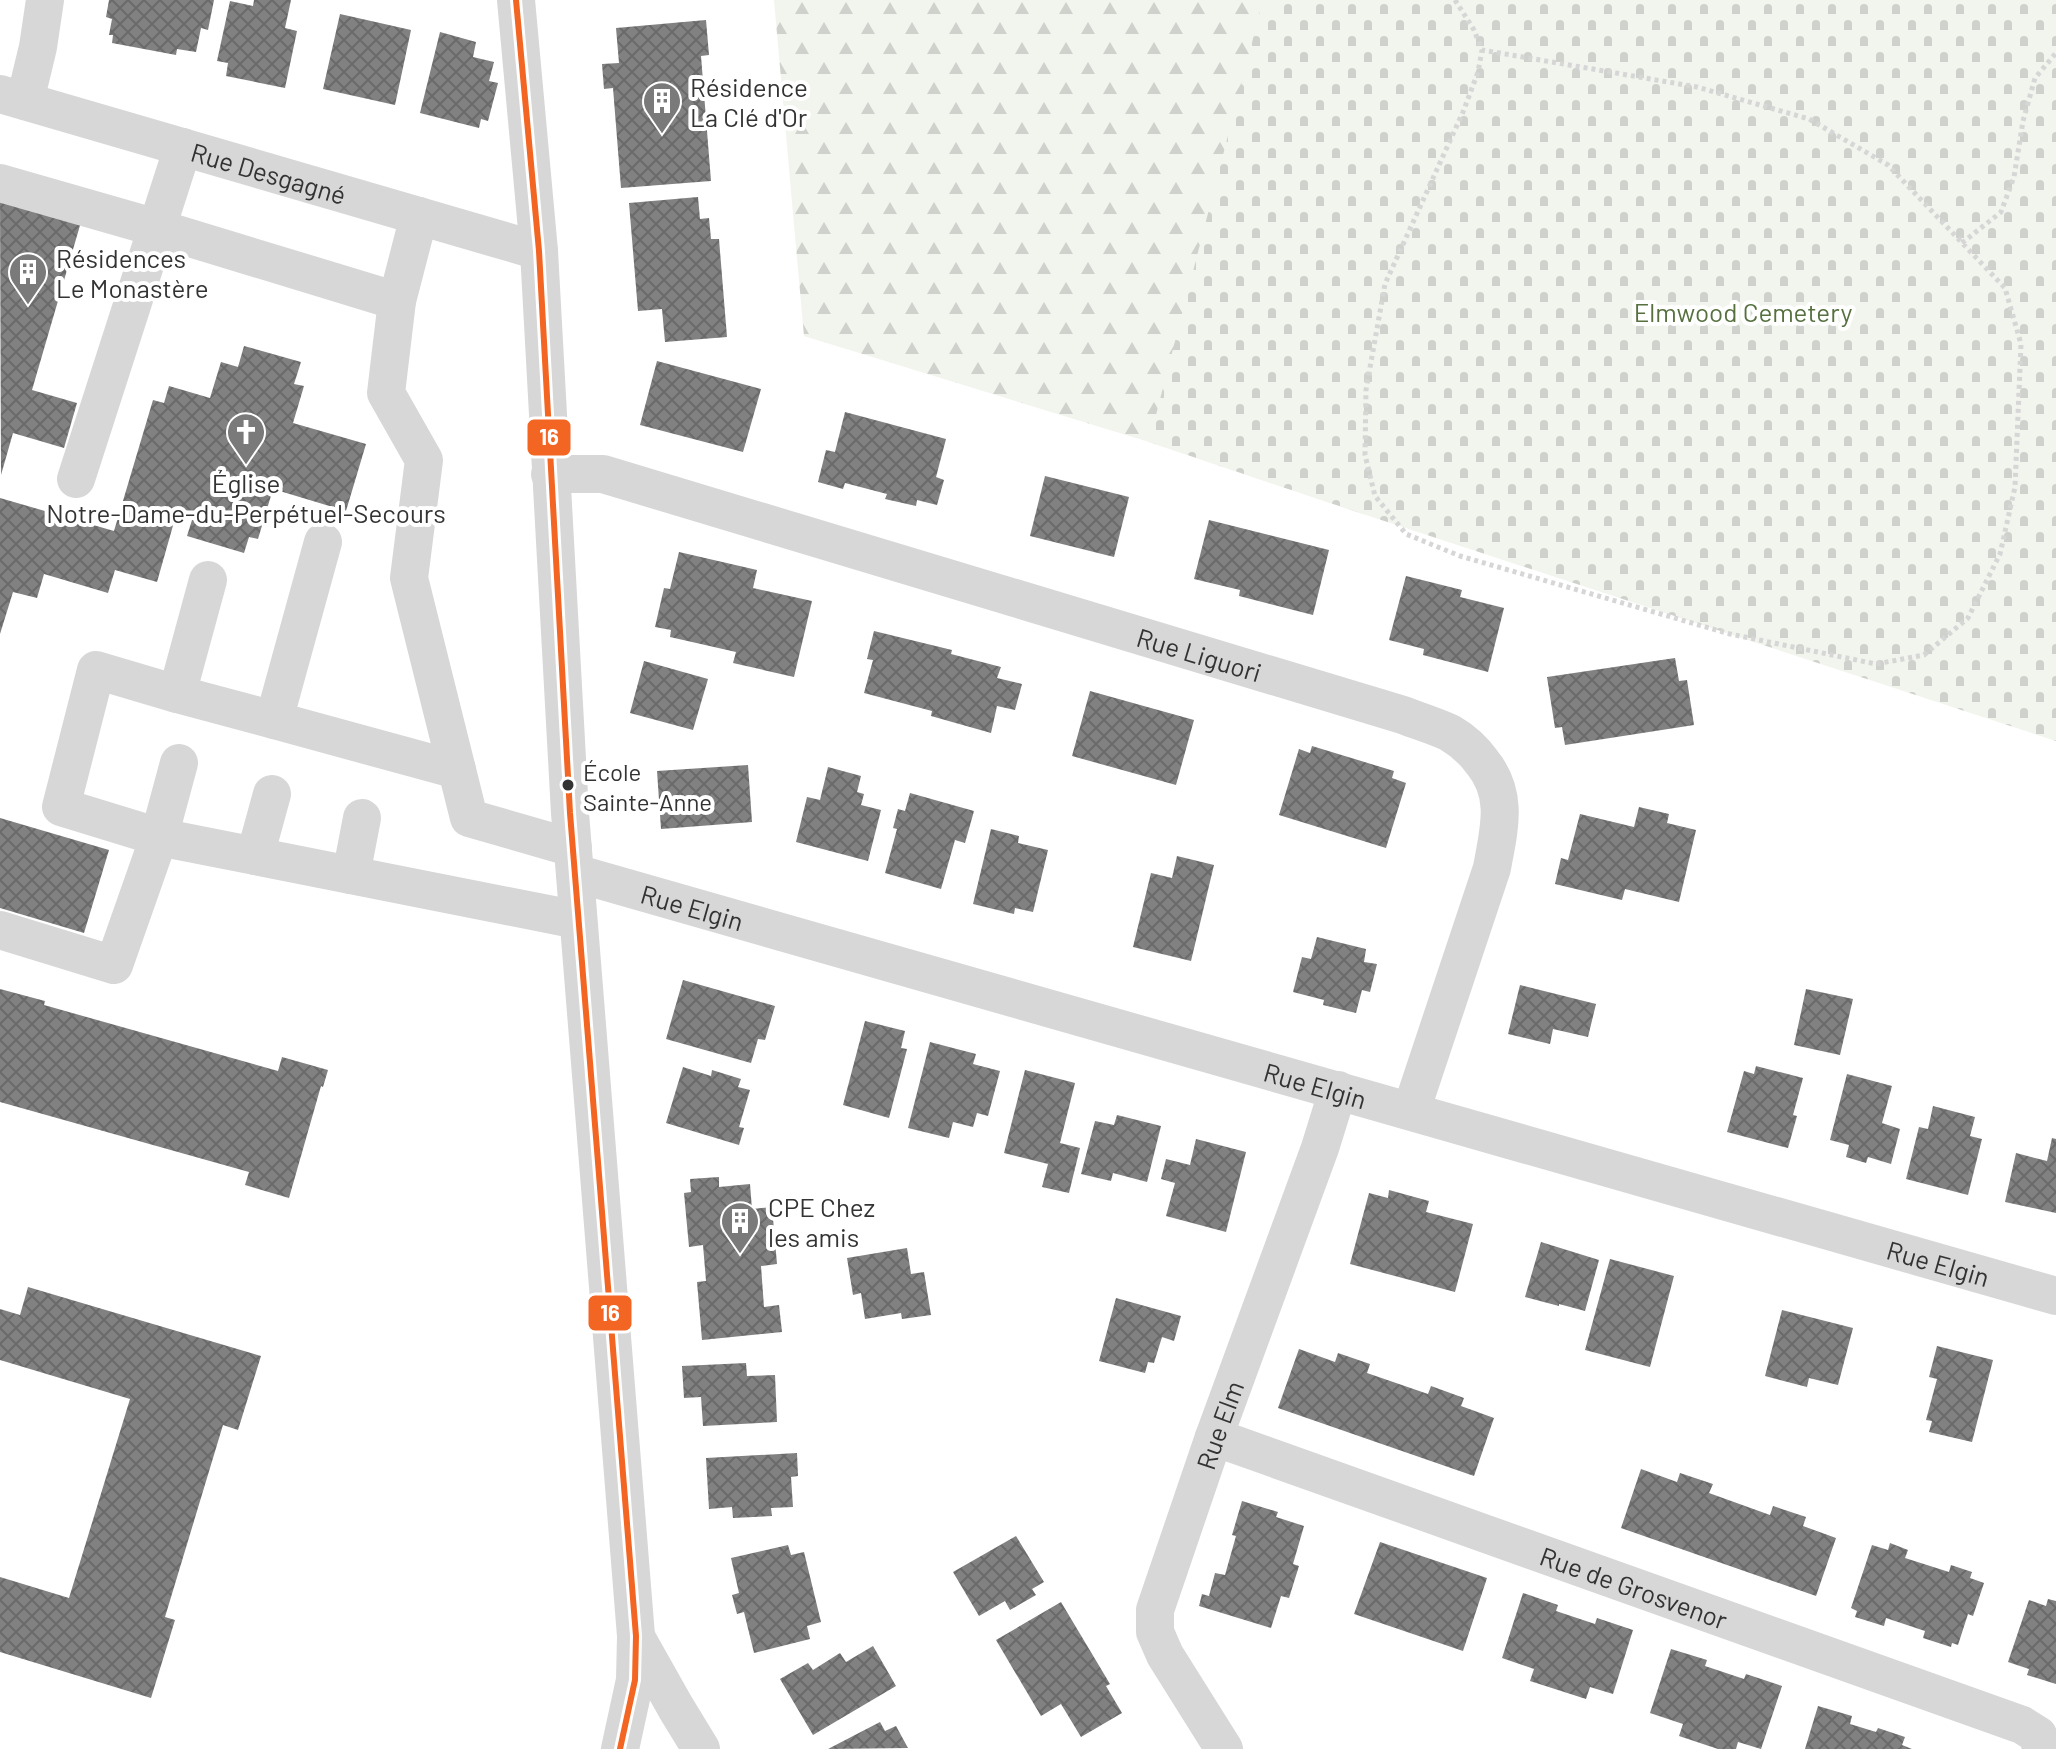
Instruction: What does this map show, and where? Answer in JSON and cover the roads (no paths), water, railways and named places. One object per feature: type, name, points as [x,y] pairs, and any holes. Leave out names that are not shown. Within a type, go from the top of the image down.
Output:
[{"type":"street","points":[[12,98],[38,47],[45,0]]},
{"type":"street","points":[[516,0],[539,251],[578,920],[636,1636],[635,1680],[620,1749]]},
{"type":"street","name":"Rue Desgagné","points":[[12,98],[539,251]]},
{"type":"street","points":[[76,479],[183,147]]},
{"type":"street","points":[[0,183],[397,301]]},
{"type":"street","points":[[419,216],[397,301],[386,393],[424,460],[409,578],[457,770],[96,670],[61,807],[159,837],[578,920]]},
{"type":"street","name":"Rue Liguori","points":[[550,474],[603,474],[1403,715],[1450,734],[1475,752],[1492,774],[1500,798],[1499,829],[1492,868],[1411,1111]]},
{"type":"street","points":[[274,720],[323,542]]},
{"type":"street","points":[[177,694],[208,580]]},
{"type":"street","points":[[0,930],[114,965],[159,837],[179,763]]},
{"type":"street","name":"Rue Elgin","points":[[457,770],[469,818],[574,861],[1338,1090],[2056,1296]]},
{"type":"street","points":[[255,856],[272,794]]},
{"type":"street","points":[[351,875],[362,818]]},
{"type":"street","name":"Rue Elm","points":[[1224,1749],[1165,1655],[1155,1632],[1155,1610],[1338,1090]]},
{"type":"street","name":"Rue de Grosvenor","points":[[1214,1437],[2022,1725],[2038,1735],[2041,1749]]},
{"type":"street","points":[[636,1636],[701,1749]]},
{"type":"place","name":"Résidence La Clé d'Or","points":[[662,135]]},
{"type":"place","name":"Résidences Le Monastère","points":[[28,306]]},
{"type":"place","name":"Église Notre-Dame-du-Perpétuel-Secours","points":[[246,466]]},
{"type":"place","name":"École Sainte-Anne","points":[[568,785]]},
{"type":"place","name":"CPE Chez les amis","points":[[740,1255]]},
{"type":"park label","name":"Elmwood Cemetery","points":[[1743,311]]}]
